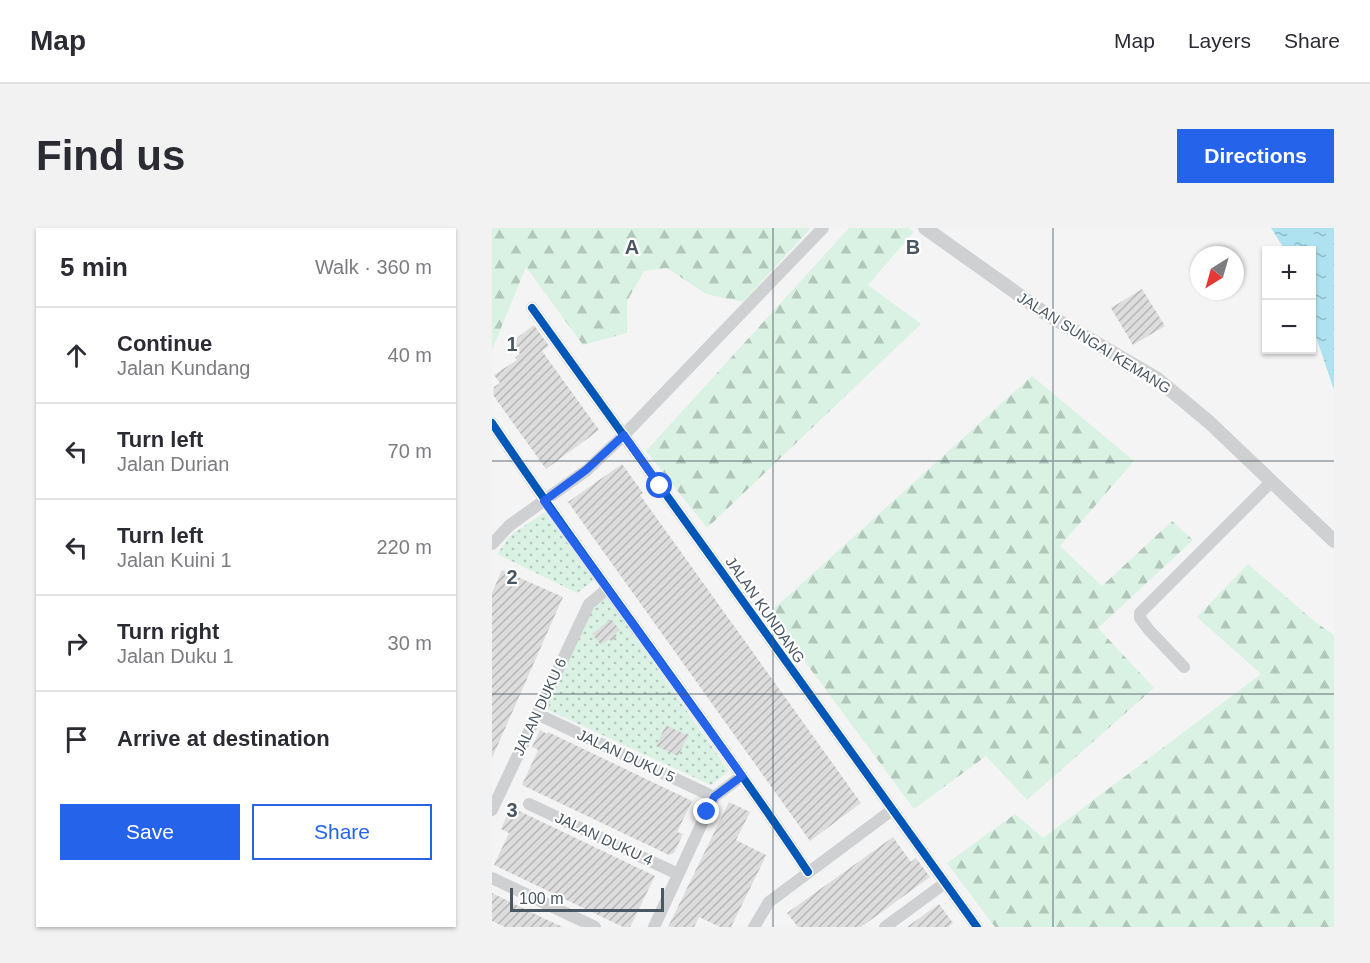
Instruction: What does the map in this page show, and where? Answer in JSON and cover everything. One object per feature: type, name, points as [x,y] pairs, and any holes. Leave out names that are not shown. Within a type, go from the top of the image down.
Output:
[{"type":"street","points":[[492,544],[510,525],[586,470],[624,435],[823,228]]},
{"type":"street","name":"JALAN SUNGAI KEMANG","points":[[925,228],[1042,312],[1156,378],[1209,422],[1334,541]]},
{"type":"street","name":"JALAN KUNDANG","points":[[532,308],[976,927]]},
{"type":"street","points":[[492,423],[544,501],[742,776],[808,872]]},
{"type":"street","points":[[1185,668],[1149,630],[1140,618],[1140,613],[1271,482]]},
{"type":"street","name":"JALAN DUKU 6","points":[[492,810],[589,604],[608,589]]},
{"type":"street","name":"JALAN DUKU 5","points":[[537,714],[714,797]]},
{"type":"street","points":[[654,927],[714,797],[742,776]]},
{"type":"street","name":"JALAN DUKU 4","points":[[529,804],[678,874]]},
{"type":"street","points":[[754,927],[769,902],[892,810]]},
{"type":"street","points":[[492,878],[595,927]]},
{"type":"street","points":[[885,927],[945,883]]},
{"type":"green space","points":[[492,228],[811,228],[743,302],[706,294],[667,268],[644,271],[627,301],[627,333],[583,345],[526,267],[492,350]]},
{"type":"green space","points":[[849,228],[909,228],[914,232],[868,285],[921,324],[707,528],[646,451]]},
{"type":"green space","points":[[1032,376],[1134,461],[1060,546],[1102,586],[1172,521],[1193,540],[1098,628],[1154,688],[1027,800],[986,756],[914,809],[769,613]]},
{"type":"green space","points":[[545,512],[594,580],[577,593],[497,554],[511,535]]},
{"type":"green space","points":[[1248,564],[1314,621],[1334,635],[1334,927],[995,927],[947,863],[1015,814],[1043,838],[1261,674],[1197,617]]},
{"type":"green space","points":[[607,597],[729,771],[711,785],[546,709],[592,608]]},
{"type":"water","points":[[1271,228],[1334,228],[1334,390],[1316,337],[1316,246],[1282,246]]},
{"type":"building","points":[[1142,289],[1165,326],[1133,345],[1111,308]]},
{"type":"building","points":[[534,325],[549,346],[542,351],[599,430],[546,469],[493,395],[494,387],[500,383],[494,375],[517,360],[515,358],[520,354],[514,346],[518,337]]},
{"type":"building","points":[[622,464],[643,493],[640,495],[861,803],[810,841],[568,502]]},
{"type":"building","points":[[502,570],[563,597],[492,758],[492,593]]},
{"type":"building","points":[[611,619],[620,630],[611,641],[609,639],[601,645],[592,634]]},
{"type":"building","points":[[666,725],[688,736],[678,756],[656,746]]},
{"type":"building","points":[[540,730],[692,801],[677,832],[683,834],[674,853],[669,855],[522,785],[538,750],[532,747]]},
{"type":"building","points":[[729,802],[750,812],[736,840],[766,855],[762,864],[731,927],[720,927],[699,917],[694,927],[668,927]]},
{"type":"building","points":[[511,807],[655,876],[630,927],[623,927],[494,865],[509,833],[501,829]]},
{"type":"building","points":[[893,837],[911,862],[916,858],[930,877],[861,927],[798,927],[787,913]]},
{"type":"building","points":[[492,893],[563,927],[505,927],[492,921]]},
{"type":"building","points":[[939,904],[953,923],[948,927],[907,927]]},
{"type":"cycle path","points":[[532,308],[977,927]]},
{"type":"cycle path","points":[[492,423],[808,872]]},
{"type":"route","points":[[660,486],[624,435],[586,470],[544,501],[742,776],[714,797],[707,812]]}]
